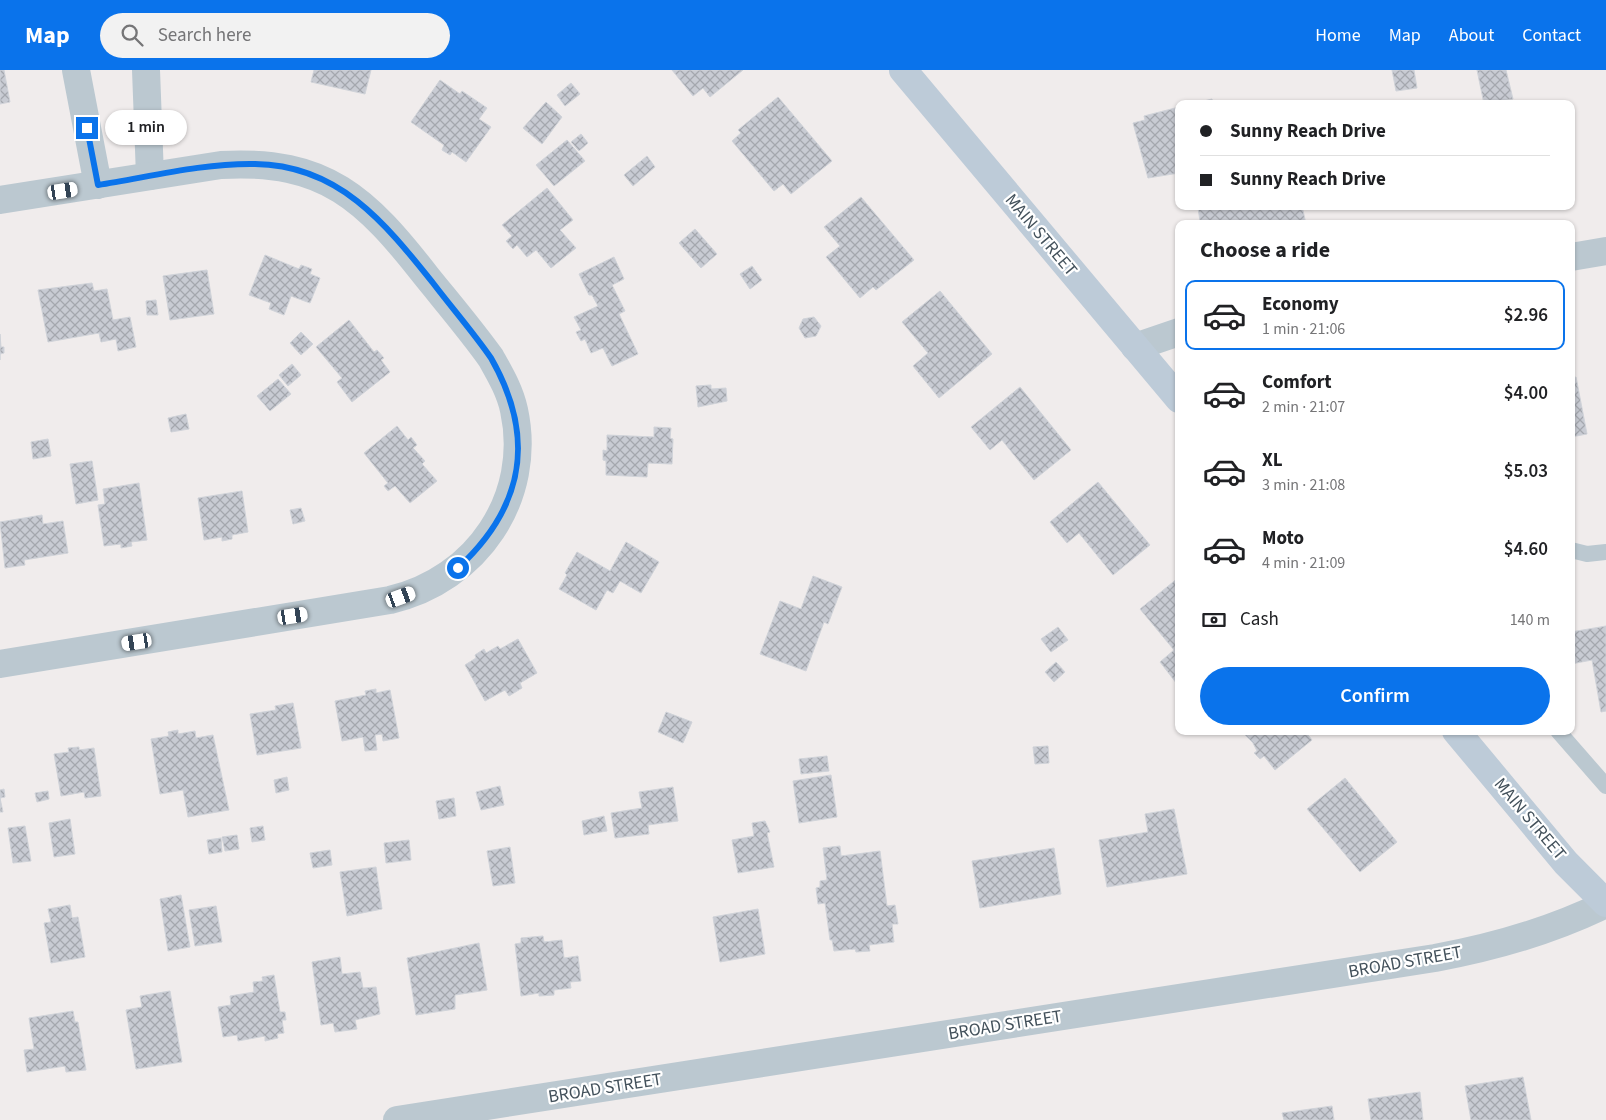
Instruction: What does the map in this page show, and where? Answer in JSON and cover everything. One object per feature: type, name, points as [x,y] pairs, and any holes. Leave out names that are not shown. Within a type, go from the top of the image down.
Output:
[{"type":"main road","name":"MAIN STREET","points":[[903,70],[1175,394]]},
{"type":"main road","name":"MAIN STREET","points":[[1459,735],[1566,863],[1606,903]]},
{"type":"street","points":[[76,70],[98,185]]},
{"type":"street","points":[[146,70],[150,176]]},
{"type":"street","points":[[0,200],[221,165],[257,164],[281,167],[297,170],[332,184],[370,211],[396,237],[484,348],[502,377],[514,408],[518,437],[517,465],[510,496],[499,520],[473,554],[443,578],[401,597],[0,664]]},
{"type":"street","points":[[1575,256],[1606,251]]},
{"type":"street","points":[[1135,347],[1175,333]]},
{"type":"street","name":"BROAD STREET","points":[[397,1120],[436,1117],[1435,958],[1508,943],[1541,933],[1606,903]]},
{"type":"lane","points":[[1575,551],[1587,554],[1606,552]]},
{"type":"lane","points":[[1561,735],[1606,786]]},
{"type":"building","points":[[0,70],[4,70],[10,102],[0,104]]},
{"type":"building","points":[[314,70],[371,70],[365,94],[311,82]]},
{"type":"building","points":[[672,70],[743,70],[710,97],[703,88],[693,96]]},
{"type":"building","points":[[1392,70],[1414,70],[1417,88],[1396,91]]},
{"type":"building","points":[[1477,70],[1506,70],[1513,99],[1483,100]]},
{"type":"building","points":[[440,80],[460,94],[462,91],[487,108],[479,119],[491,127],[466,162],[452,152],[450,155],[442,150],[444,145],[411,122]]},
{"type":"building","points":[[571,83],[580,94],[565,106],[557,95]]},
{"type":"building","points":[[778,97],[832,161],[791,194],[783,184],[774,191],[732,141],[741,133],[738,130]]},
{"type":"building","points":[[546,102],[562,117],[542,144],[523,128]]},
{"type":"building","points":[[1175,108],[1175,174],[1148,178],[1133,123],[1145,120],[1144,116]]},
{"type":"building","points":[[581,134],[588,143],[579,151],[571,142]]},
{"type":"building","points":[[567,140],[585,161],[554,186],[536,165]]},
{"type":"building","points":[[647,156],[655,167],[633,186],[624,175]]},
{"type":"building","points":[[547,188],[573,220],[560,230],[576,248],[551,268],[536,250],[527,257],[517,245],[513,249],[506,241],[512,236],[502,225]]},
{"type":"building","points":[[861,197],[914,260],[876,290],[873,287],[860,298],[826,257],[840,246],[824,227]]},
{"type":"building","points":[[1198,210],[1303,210],[1305,220],[1200,220]]},
{"type":"building","points":[[695,229],[717,254],[701,268],[679,243]]},
{"type":"building","points":[[265,255],[299,269],[301,265],[312,269],[310,274],[320,278],[310,303],[291,296],[284,315],[269,309],[271,303],[249,295]]},
{"type":"building","points":[[614,257],[624,279],[612,285],[625,311],[619,314],[638,354],[612,366],[603,348],[591,353],[585,339],[581,341],[576,332],[581,330],[574,317],[598,306],[592,295],[589,295],[579,274]]},
{"type":"building","points":[[752,266],[762,280],[750,289],[740,274]]},
{"type":"building","points":[[207,270],[214,314],[170,320],[163,276]]},
{"type":"building","points":[[92,283],[94,291],[107,289],[113,320],[130,317],[136,347],[118,351],[116,339],[101,342],[99,333],[48,342],[38,290]]},
{"type":"building","points":[[940,291],[992,354],[939,398],[913,366],[928,353],[902,322]]},
{"type":"building","points":[[156,300],[158,315],[147,315],[146,301]]},
{"type":"building","points":[[814,317],[821,326],[816,336],[805,338],[799,328],[803,319]]},
{"type":"building","points":[[349,320],[374,352],[377,350],[384,358],[381,360],[390,372],[352,402],[337,382],[342,378],[316,347]]},
{"type":"building","points":[[301,332],[313,344],[301,355],[290,343]]},
{"type":"building","points":[[0,334],[1,347],[4,347],[4,353],[0,354]]},
{"type":"building","points":[[292,364],[301,375],[288,386],[279,375]]},
{"type":"building","points":[[1575,377],[1587,434],[1575,436]]},
{"type":"building","points":[[278,379],[291,394],[270,411],[257,396]]},
{"type":"building","points":[[711,385],[711,389],[726,388],[727,401],[698,407],[696,386]]},
{"type":"building","points":[[1020,387],[1071,450],[1034,480],[1002,440],[990,450],[971,427]]},
{"type":"building","points":[[186,414],[189,429],[171,432],[168,418]]},
{"type":"building","points":[[397,426],[408,440],[411,437],[417,445],[413,448],[425,461],[422,464],[437,481],[410,503],[395,486],[388,491],[384,486],[388,483],[364,453]]},
{"type":"building","points":[[654,427],[671,428],[670,438],[673,439],[672,464],[648,463],[647,477],[606,475],[606,461],[603,460],[603,450],[607,451],[607,435],[654,437]]},
{"type":"building","points":[[48,439],[51,456],[33,459],[31,442]]},
{"type":"building","points":[[92,461],[98,500],[76,504],[70,464]]},
{"type":"building","points":[[1098,482],[1150,545],[1113,575],[1079,533],[1067,543],[1050,522]]},
{"type":"building","points":[[139,483],[147,540],[131,542],[132,546],[121,548],[121,544],[104,546],[98,505],[105,504],[103,489]]},
{"type":"building","points":[[242,491],[248,532],[232,535],[232,539],[222,541],[222,537],[204,540],[198,498]]},
{"type":"building","points":[[301,508],[305,521],[293,524],[290,510]]},
{"type":"building","points":[[42,515],[43,524],[63,521],[68,553],[24,560],[25,565],[5,568],[0,522]]},
{"type":"building","points":[[626,542],[659,562],[641,593],[620,581],[613,593],[607,590],[596,610],[559,589],[567,575],[565,573],[577,552],[610,571]]},
{"type":"building","points":[[813,576],[842,587],[828,624],[824,622],[806,671],[760,654],[780,601],[801,609]]},
{"type":"building","points":[[1175,580],[1175,681],[1160,662],[1174,650],[1140,609]]},
{"type":"building","points":[[1606,626],[1606,711],[1601,712],[1592,660],[1575,663],[1575,631]]},
{"type":"building","points":[[1058,627],[1068,640],[1051,652],[1041,639]]},
{"type":"building","points":[[518,639],[537,673],[520,683],[522,688],[509,696],[505,690],[485,701],[465,665],[476,658],[475,655],[484,649],[486,653],[498,646],[500,649]]},
{"type":"building","points":[[1056,662],[1065,672],[1054,682],[1045,672]]},
{"type":"building","points":[[376,689],[376,693],[390,690],[399,738],[383,741],[382,734],[375,735],[377,750],[365,751],[363,737],[342,741],[335,701],[366,695],[365,691]]},
{"type":"building","points":[[293,703],[301,748],[257,755],[250,714],[276,710],[275,706]]},
{"type":"building","points":[[666,712],[692,722],[683,743],[658,732]]},
{"type":"building","points":[[178,730],[178,734],[195,731],[196,738],[213,735],[229,810],[188,817],[183,790],[160,794],[151,739],[169,736],[168,732]]},
{"type":"building","points":[[1245,735],[1308,735],[1312,740],[1275,770],[1264,756],[1260,759],[1254,753],[1257,751],[1253,743]]},
{"type":"building","points":[[1048,746],[1049,763],[1035,764],[1033,747]]},
{"type":"building","points":[[79,747],[79,750],[94,748],[101,796],[85,798],[84,792],[61,796],[54,754],[69,752],[68,748]]},
{"type":"building","points":[[827,756],[829,771],[801,774],[799,759]]},
{"type":"building","points":[[831,775],[837,817],[799,823],[793,781]]},
{"type":"building","points":[[287,777],[289,790],[276,793],[274,780]]},
{"type":"building","points":[[1345,778],[1397,842],[1360,872],[1307,809]]},
{"type":"building","points":[[500,786],[504,805],[481,810],[476,792]]},
{"type":"building","points":[[673,787],[678,821],[648,825],[649,834],[615,838],[611,813],[642,808],[639,792]]},
{"type":"building","points":[[4,789],[5,797],[0,798],[0,790]]},
{"type":"building","points":[[48,791],[49,799],[37,802],[35,793]]},
{"type":"building","points":[[0,798],[3,812],[0,812]]},
{"type":"building","points":[[454,798],[456,816],[439,819],[436,801]]},
{"type":"building","points":[[1174,809],[1187,874],[1107,887],[1099,840],[1148,832],[1145,814]]},
{"type":"building","points":[[604,816],[607,831],[584,835],[582,821]]},
{"type":"building","points":[[70,819],[75,854],[54,857],[49,823]]},
{"type":"building","points":[[765,821],[770,832],[767,833],[774,867],[738,873],[732,840],[754,836],[752,823]]},
{"type":"building","points":[[25,826],[31,861],[13,863],[8,828]]},
{"type":"building","points":[[263,826],[265,840],[252,842],[250,828]]},
{"type":"building","points":[[237,835],[239,849],[225,851],[222,837]]},
{"type":"building","points":[[221,838],[222,852],[209,854],[207,840]]},
{"type":"building","points":[[409,840],[411,860],[386,863],[384,843]]},
{"type":"building","points":[[840,846],[841,856],[880,851],[887,906],[895,905],[898,924],[892,924],[894,942],[869,945],[870,951],[856,952],[855,949],[834,951],[832,940],[830,940],[825,903],[818,904],[816,888],[820,887],[820,881],[827,880],[823,848]]},
{"type":"building","points":[[510,847],[515,883],[493,886],[487,851]]},
{"type":"building","points":[[1054,848],[1061,894],[980,908],[972,861]]},
{"type":"building","points":[[330,850],[332,865],[313,868],[310,853]]},
{"type":"building","points":[[376,867],[382,909],[347,916],[340,872]]},
{"type":"building","points":[[181,895],[190,947],[168,951],[160,899]]},
{"type":"building","points":[[70,905],[72,918],[78,917],[85,957],[51,963],[44,923],[51,922],[48,909]]},
{"type":"building","points":[[216,906],[222,942],[195,946],[189,910]]},
{"type":"building","points":[[758,909],[765,954],[720,962],[713,917]]},
{"type":"building","points":[[543,936],[544,942],[562,940],[564,958],[578,956],[581,981],[570,982],[571,988],[554,990],[554,995],[539,996],[539,993],[521,996],[515,944],[521,943],[521,938]]},
{"type":"building","points":[[479,943],[487,990],[455,995],[455,1009],[416,1015],[407,958]]},
{"type":"building","points":[[340,957],[342,974],[360,972],[363,988],[376,987],[380,1014],[355,1020],[357,1029],[335,1032],[333,1023],[321,1025],[312,962]]},
{"type":"building","points":[[274,975],[280,1012],[285,1012],[286,1020],[282,1020],[284,1033],[277,1034],[278,1038],[265,1041],[265,1036],[238,1041],[237,1035],[223,1037],[218,1007],[231,1005],[230,996],[254,992],[253,982],[263,981],[262,977]]},
{"type":"building","points":[[170,991],[182,1062],[136,1069],[126,1010],[142,1007],[140,996]]},
{"type":"building","points":[[73,1011],[75,1022],[78,1022],[86,1070],[66,1072],[65,1066],[27,1072],[24,1050],[34,1049],[29,1018]]},
{"type":"building","points":[[1523,1077],[1531,1120],[1471,1120],[1465,1086]]},
{"type":"building","points":[[1420,1092],[1423,1120],[1371,1120],[1368,1099]]},
{"type":"building","points":[[1332,1106],[1334,1120],[1284,1120],[1282,1113]]},
{"type":"route","points":[[87,128],[98,185],[221,165],[257,164],[281,167],[316,176],[344,190],[370,211],[396,237],[491,358],[508,390],[514,408],[518,451],[510,496],[490,535],[458,568]]}]
